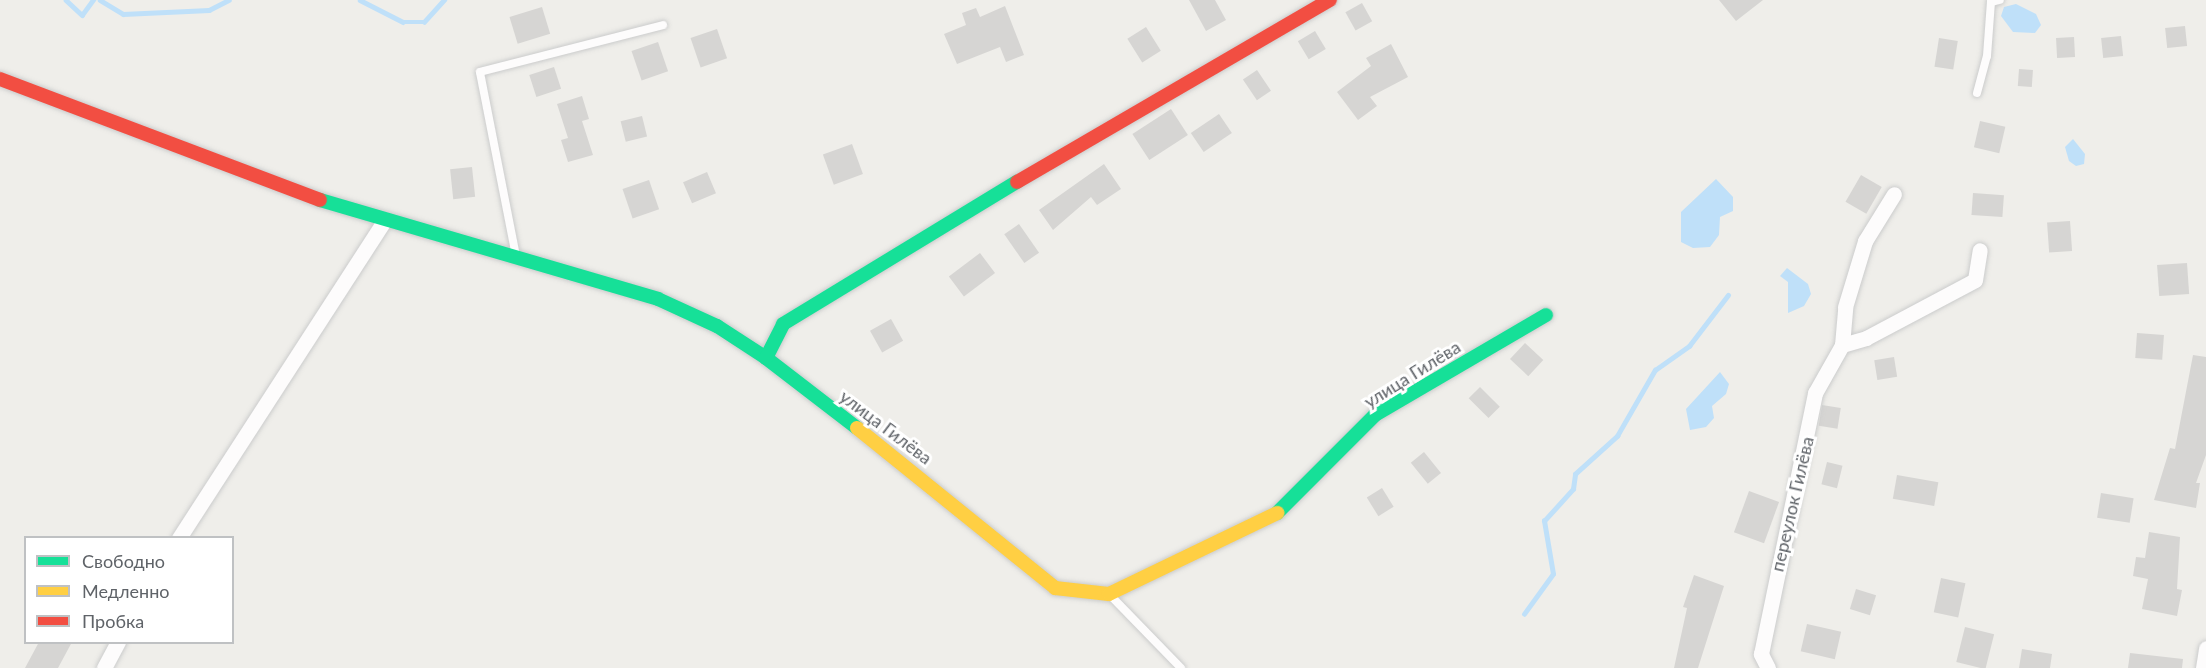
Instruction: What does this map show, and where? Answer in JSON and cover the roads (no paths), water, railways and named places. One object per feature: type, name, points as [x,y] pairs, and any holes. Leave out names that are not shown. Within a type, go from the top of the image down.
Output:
[{"type":"street","points":[[766,358],[783,324],[1156,98],[1329,0]]},
{"type":"street","name":"улица Гилёва","points":[[0,79],[288,191],[658,299],[717,326],[766,358],[925,480],[1055,588],[1109,594],[1272,518],[1375,415],[1546,315]]},
{"type":"street","name":"переулок Гилёва","points":[[1768,668],[1761,654],[1815,393],[1842,345],[1845,307],[1865,241],[1894,194]]},
{"type":"street","points":[[180,536],[385,220]]},
{"type":"street","points":[[1842,345],[1886,329],[1975,280],[1980,250]]},
{"type":"street","points":[[104,668],[117,644]]},
{"type":"street","points":[[2203,668],[2206,648]]},
{"type":"lane","points":[[1977,93],[1987,56],[1991,2],[2000,0]]},
{"type":"lane","points":[[517,258],[480,72],[663,25]]},
{"type":"lane","points":[[1109,594],[1181,668]]},
{"type":"water","points":[[2016,4],[2036,14],[2041,25],[2035,33],[2013,32],[2001,16],[2004,7]]},
{"type":"water","points":[[2073,139],[2085,154],[2084,164],[2076,166],[2069,161],[2065,147]]},
{"type":"water","points":[[1716,179],[1733,197],[1733,211],[1720,217],[1719,235],[1710,247],[1693,248],[1681,242],[1681,212]]},
{"type":"water","points":[[1787,268],[1808,284],[1811,294],[1804,306],[1788,313],[1788,282],[1780,276]]},
{"type":"water","points":[[1720,372],[1729,384],[1726,394],[1712,406],[1714,418],[1706,427],[1690,430],[1686,409]]},
{"type":"waterway","points":[[66,0],[82,15],[93,0]]},
{"type":"waterway","points":[[100,0],[123,14],[209,10],[229,0]]},
{"type":"waterway","points":[[360,0],[403,22],[424,22],[444,0]]},
{"type":"waterway","points":[[1524,614],[1553,574],[1544,521],[1573,489],[1575,474],[1617,436],[1655,370],[1689,346],[1728,295]]}]
